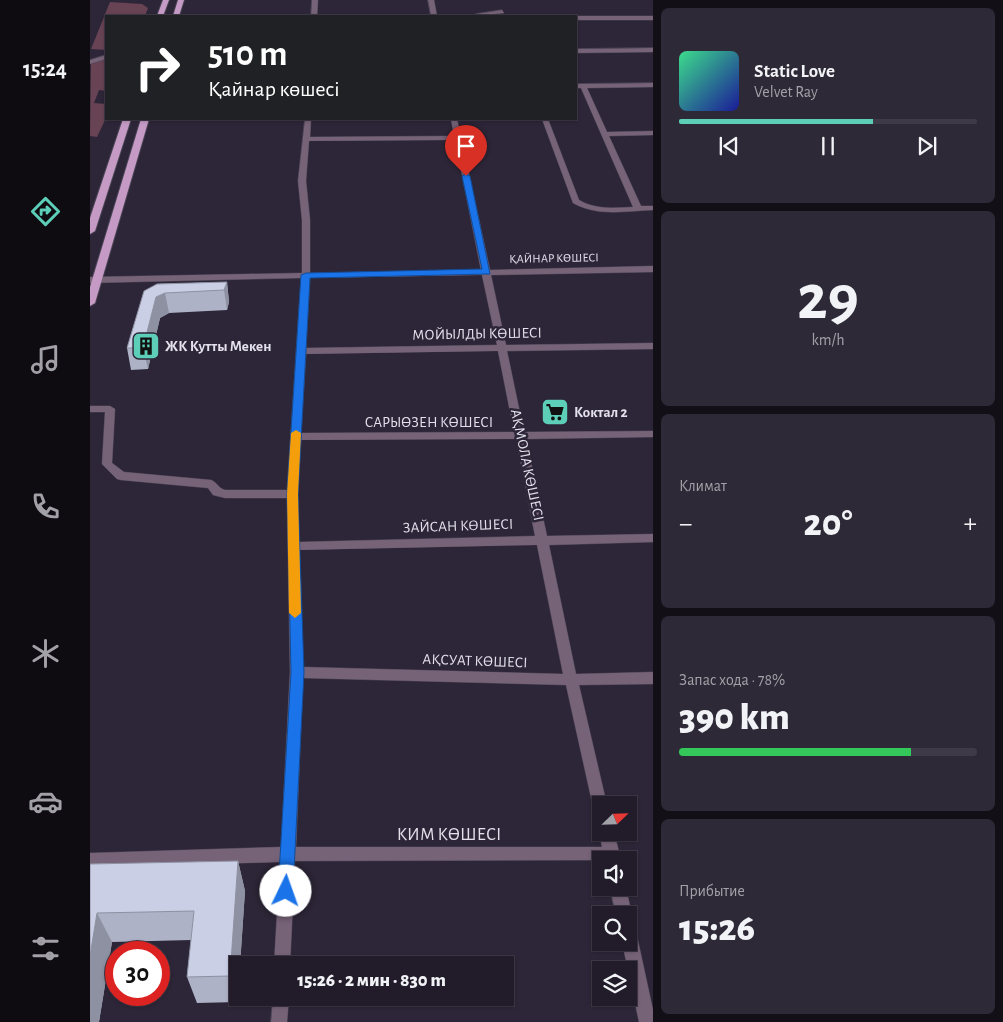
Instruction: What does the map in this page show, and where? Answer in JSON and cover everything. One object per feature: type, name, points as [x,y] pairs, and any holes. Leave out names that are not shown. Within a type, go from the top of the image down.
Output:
[{"type":"main road","points":[[160,15],[166,0]]},
{"type":"main road","points":[[176,15],[181,0]]},
{"type":"main road","points":[[90,230],[127,120]]},
{"type":"main road","points":[[90,302],[94,280],[145,120]]},
{"type":"street","points":[[314,15],[315,0]]},
{"type":"street","points":[[431,0],[434,15]]},
{"type":"street","points":[[480,15],[483,12],[502,11]]},
{"type":"street","points":[[577,18],[653,18]]},
{"type":"street","points":[[577,51],[651,50],[653,58]]},
{"type":"street","points":[[90,53],[105,56]]},
{"type":"street","points":[[90,62],[105,56]]},
{"type":"street","points":[[638,208],[605,134],[580,86],[653,85]]},
{"type":"street","points":[[282,956],[297,672],[292,494],[306,275],[306,220],[302,181],[308,139],[308,120]]},
{"type":"street","name":"АҚМОЛА КӨШЕСІ","points":[[454,120],[571,680],[598,796]]},
{"type":"street","points":[[545,120],[576,201],[583,206],[594,209],[653,208]]},
{"type":"street","points":[[605,134],[653,133]]},
{"type":"street","points":[[308,139],[458,138]]},
{"type":"street","name":"ҚАЙНАР КӨШЕСІ","points":[[94,280],[653,270]]},
{"type":"street","name":"МОЙЫЛДЫ КӨШЕСІ","points":[[301,351],[502,350],[653,346]]},
{"type":"street","points":[[90,409],[110,409],[106,464],[121,476],[211,484],[217,492],[225,494],[292,494]]},
{"type":"street","name":"САРЫӨЗЕН КӨШЕСІ","points":[[296,436],[653,434]]},
{"type":"street","name":"ЗАЙСАН КӨШЕСІ","points":[[293,546],[653,538]]},
{"type":"street","name":"АҚСУАТ КӨШЕСІ","points":[[297,672],[571,680],[653,678]]},
{"type":"street","name":"КИМ КӨШЕСІ","points":[[90,860],[145,856],[287,854],[592,857]]},
{"type":"street","points":[[632,951],[647,1022]]},
{"type":"street","points":[[279,1022],[280,1006]]},
{"type":"shaded area","points":[[110,2],[142,4],[148,8],[145,15],[105,15],[105,50],[91,49]]},
{"type":"shaded area","points":[[91,60],[105,60],[105,91],[99,90],[94,103],[105,104],[105,120],[97,137],[90,136]]},
{"type":"building","points":[[227,282],[224,290],[165,293],[156,297],[143,348],[127,348],[144,291],[157,284]]},
{"type":"building","points":[[238,861],[231,956],[229,956],[229,976],[187,977],[194,911],[97,913],[90,956],[90,864]]},
{"type":"slow traffic","points":[[295,613],[292,494],[296,433]]},
{"type":"place","name":"ЖК Кутты Мекен","points":[[146,346]]},
{"type":"place","name":"Коктал 2","points":[[555,412]]},
{"type":"route","points":[[286,891],[297,672],[292,494],[306,275],[487,272],[466,176]]}]
